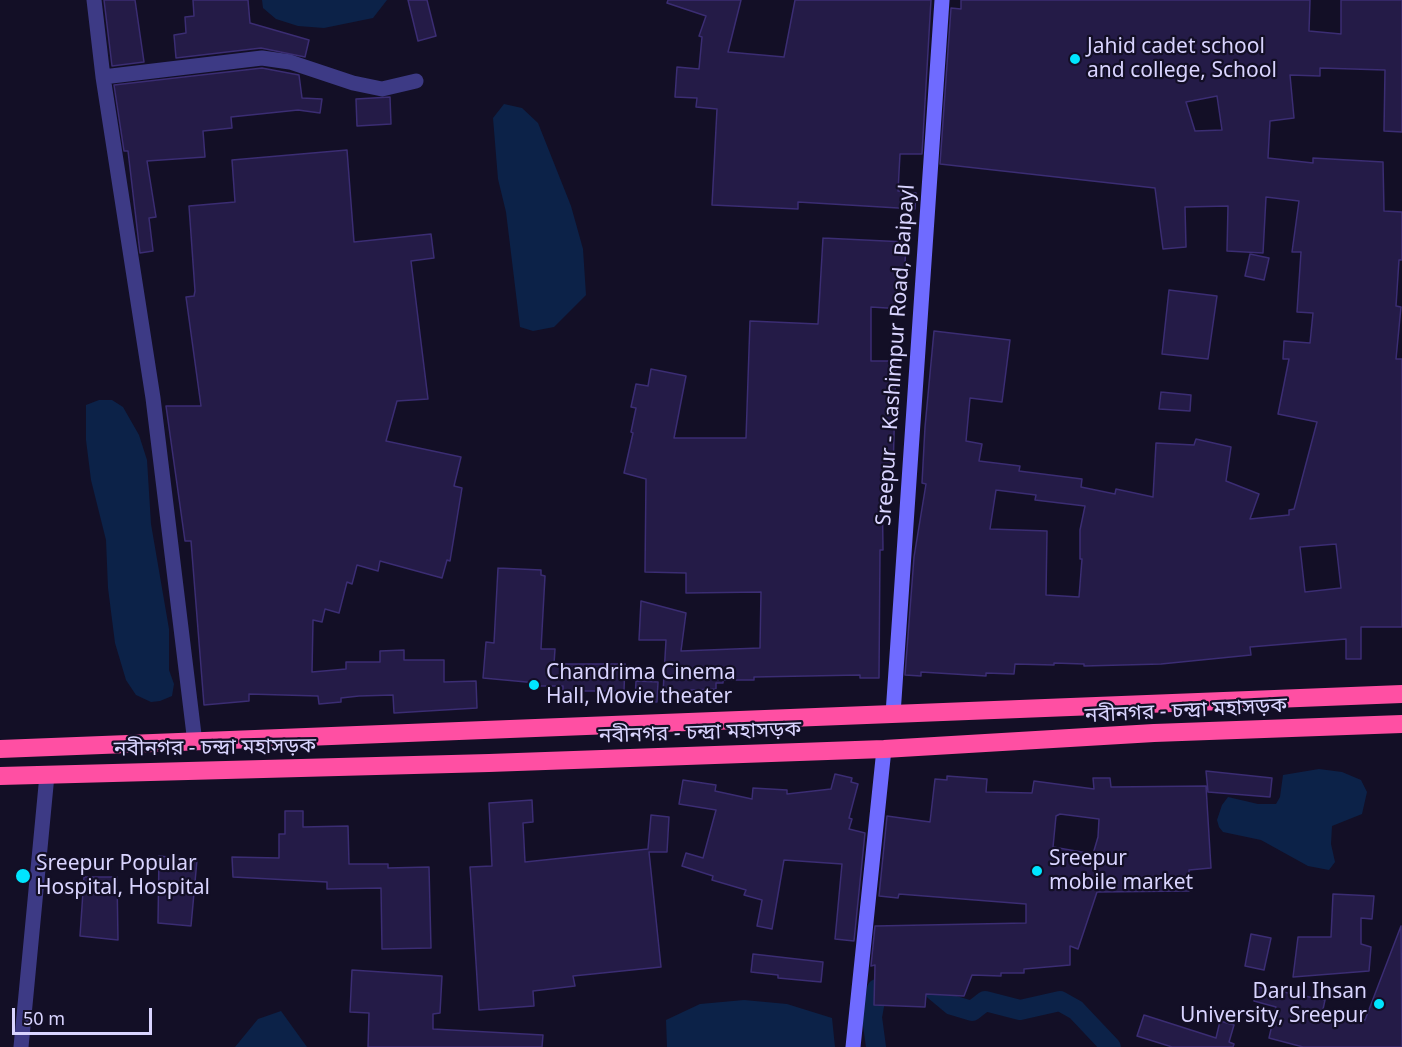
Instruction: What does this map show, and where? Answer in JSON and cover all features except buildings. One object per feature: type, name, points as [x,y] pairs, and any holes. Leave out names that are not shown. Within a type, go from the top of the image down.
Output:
[{"type":"highway","name":"নবীনগর - চন্দ্রা মহাসড়ক","points":[[0,749],[1402,694]]},
{"type":"highway","name":"নবীনগর - চন্দ্রা মহাসড়ক","points":[[0,776],[489,764],[884,749],[1154,733],[1402,724]]},
{"type":"street","points":[[94,0],[103,77],[153,398],[195,743]]},
{"type":"street","name":"Sreepur - Kashimpur Road, Baipayl","points":[[892,714],[942,0]]},
{"type":"street","points":[[103,77],[262,58],[290,62],[353,83],[382,89],[416,81]]},
{"type":"street","points":[[853,1047],[884,749]]},
{"type":"street","points":[[21,1047],[47,775]]},
{"type":"water","points":[[262,0],[387,0],[373,18],[324,28],[298,26],[276,19],[263,8]]},
{"type":"water","points":[[504,104],[522,108],[538,123],[571,206],[583,249],[586,295],[554,327],[533,331],[520,327],[506,212],[498,179],[493,118]]},
{"type":"water","points":[[99,400],[112,400],[123,407],[139,435],[147,460],[151,524],[169,629],[169,670],[174,684],[172,696],[160,701],[151,702],[136,695],[126,680],[115,643],[108,588],[106,540],[91,480],[86,440],[86,405]]},
{"type":"water","points":[[1319,769],[1342,772],[1361,780],[1367,792],[1362,814],[1332,826],[1331,844],[1335,862],[1329,870],[1308,866],[1261,840],[1223,832],[1219,827],[1217,820],[1222,805],[1228,797],[1258,804],[1276,804],[1280,797],[1283,775]]},
{"type":"water","points":[[744,1000],[787,1004],[832,1018],[835,1047],[667,1047],[666,1020],[700,1004]]},
{"type":"water","points":[[281,1011],[307,1047],[235,1047],[258,1019]]},
{"type":"waterway","points":[[921,980],[927,980],[934,990],[952,1005],[972,1011],[985,1001],[1020,1010],[1060,1001],[1076,1010],[1111,1047]]},
{"type":"waterway","points":[[876,1047],[872,1017],[877,989],[887,985]]},
{"type":"place","name":"Jahid cadet school and college, School","points":[[1075,59]]},
{"type":"place","name":"Chandrima Cinema Hall, Movie theater","points":[[534,685]]},
{"type":"place","name":"Sreepur mobile market","points":[[1037,871]]},
{"type":"place","name":"Sreepur Popular Hospital, Hospital","points":[[23,876]]},
{"type":"place","name":"Darul Ihsan University, Sreepur","points":[[1379,1004]]}]
